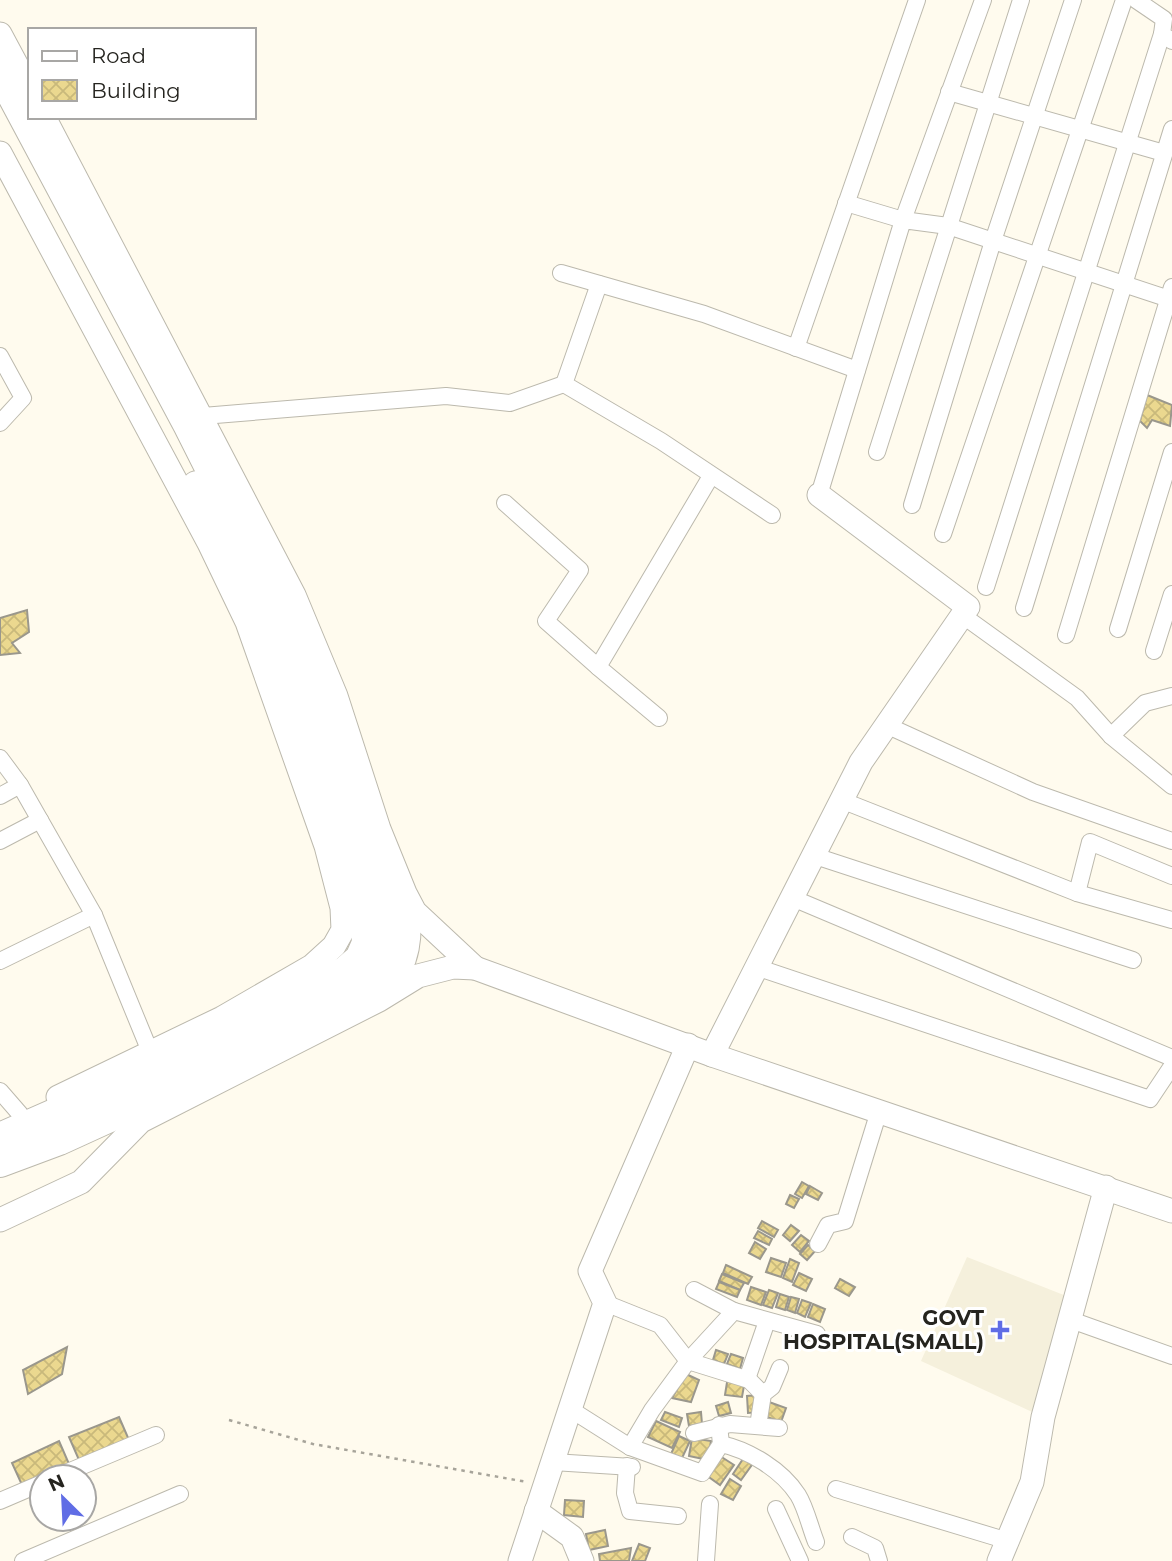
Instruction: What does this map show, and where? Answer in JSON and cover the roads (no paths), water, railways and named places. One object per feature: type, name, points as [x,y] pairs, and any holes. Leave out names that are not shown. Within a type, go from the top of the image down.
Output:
[{"type":"highway","points":[[0,72],[200,449],[278,603],[341,766],[386,898],[391,940],[377,975],[352,997],[175,1087],[59,1140],[0,1162]]},
{"type":"highway","points":[[0,116],[171,434],[259,610],[309,741],[337,850],[365,907],[367,943],[360,958],[346,971],[271,1001],[157,1069],[0,1138]]},
{"type":"main road","points":[[0,34],[28,86]]},
{"type":"main road","points":[[45,119],[203,416],[294,596],[317,649],[405,893],[415,912],[475,968]]},
{"type":"main road","points":[[0,153],[209,543],[247,622],[337,850]]},
{"type":"main road","points":[[712,1055],[861,762],[968,607],[819,495]]},
{"type":"main road","points":[[379,1000],[396,980],[406,958],[411,926],[405,893]]},
{"type":"main road","points":[[0,1220],[81,1182],[141,1121],[379,1000],[418,976],[453,967],[475,968],[712,1055],[1172,1211]]},
{"type":"main road","points":[[10,1118],[271,1001]]},
{"type":"main road","points":[[520,1561],[605,1303],[590,1271],[688,1045]]},
{"type":"main road","points":[[1004,1551],[1032,1482],[1044,1417],[1106,1187]]},
{"type":"main road","points":[[536,1511],[572,1537],[582,1561]]},
{"type":"street","points":[[796,348],[917,0]]},
{"type":"street","points":[[819,495],[903,220],[983,0]]},
{"type":"street","points":[[877,452],[1021,0]]},
{"type":"street","points":[[912,505],[993,240],[1073,0]]},
{"type":"street","points":[[943,534],[1124,0]]},
{"type":"street","points":[[986,587],[1128,143],[1167,37],[1164,19],[1136,0]]},
{"type":"street","points":[[949,92],[1164,153]]},
{"type":"street","points":[[1024,608],[1172,129]]},
{"type":"street","points":[[846,202],[903,220],[948,226],[1124,284],[1171,295],[1066,635]]},
{"type":"street","points":[[561,273],[704,314],[857,370]]},
{"type":"street","points":[[564,384],[600,284]]},
{"type":"street","points":[[0,356],[23,398],[0,423]]},
{"type":"street","points":[[203,416],[446,396],[510,403],[564,384]]},
{"type":"street","points":[[564,384],[662,442],[772,515]]},
{"type":"street","points":[[1118,629],[1172,452]]},
{"type":"street","points":[[598,667],[711,477]]},
{"type":"street","points":[[505,503],[580,570],[546,621],[659,718]]},
{"type":"street","points":[[1154,651],[1172,594]]},
{"type":"street","points":[[962,615],[1077,698],[1111,736],[1172,786]]},
{"type":"street","points":[[1111,736],[1145,703],[1172,696]]},
{"type":"street","points":[[886,725],[1033,792],[1172,841]]},
{"type":"street","points":[[0,758],[20,785],[94,915],[151,1054]]},
{"type":"street","points":[[0,796],[20,785]]},
{"type":"street","points":[[841,800],[1077,893],[1172,920]]},
{"type":"street","points":[[0,841],[40,820]]},
{"type":"street","points":[[1077,893],[1090,842],[1172,876]]},
{"type":"street","points":[[812,855],[1133,960]]},
{"type":"street","points":[[790,897],[1172,1058]]},
{"type":"street","points":[[0,961],[94,915]]},
{"type":"street","points":[[756,967],[1150,1099],[1172,1066]]},
{"type":"street","points":[[0,1091],[10,1118]]},
{"type":"street","points":[[818,1244],[828,1225],[845,1222],[879,1111]]},
{"type":"street","points":[[694,1290],[734,1311],[817,1335]]},
{"type":"street","points":[[605,1303],[660,1325],[688,1361],[747,1379],[763,1394]]},
{"type":"street","points":[[630,1447],[688,1361],[734,1311]]},
{"type":"street","points":[[1071,1320],[1172,1356]]},
{"type":"street","points":[[747,1379],[767,1321]]},
{"type":"street","points":[[758,1426],[763,1394],[772,1387],[780,1368]]},
{"type":"street","points":[[570,1409],[630,1447],[702,1474],[721,1444],[719,1426]]},
{"type":"street","points":[[694,1433],[719,1426],[779,1428]]},
{"type":"street","points":[[89,1463],[156,1435]]},
{"type":"street","points":[[721,1444],[738,1448],[781,1477],[798,1496],[816,1542]]},
{"type":"street","points":[[553,1462],[629,1467],[625,1493],[630,1511],[678,1516]]},
{"type":"street","points":[[0,1501],[28,1489]]},
{"type":"street","points":[[836,1489],[1004,1551]]},
{"type":"street","points":[[23,1561],[180,1494]]},
{"type":"street","points":[[706,1561],[710,1504]]},
{"type":"street","points":[[776,1509],[800,1561]]},
{"type":"street","points":[[852,1537],[875,1548],[879,1561]]},
{"type":"place","name":"GOVT HOSPITAL(SMALL)","points":[[1000,1330]]}]
